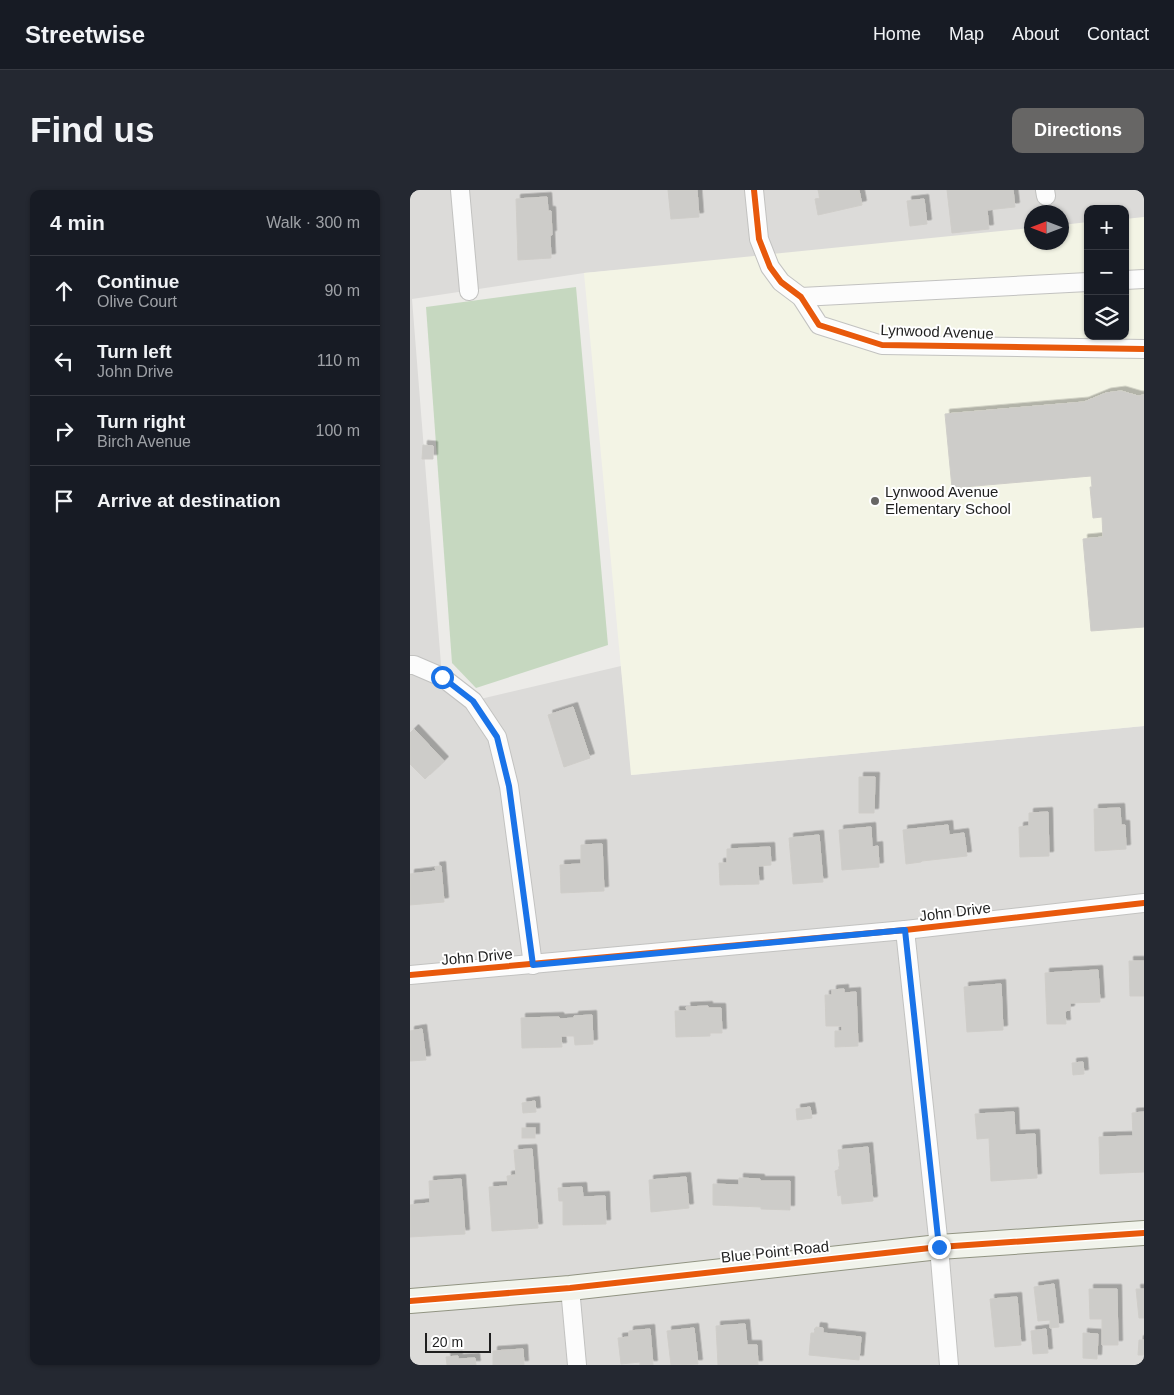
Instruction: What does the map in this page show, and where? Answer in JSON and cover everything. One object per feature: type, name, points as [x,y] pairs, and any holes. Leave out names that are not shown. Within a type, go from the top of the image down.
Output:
[{"type":"street","points":[[460,190],[469,291]]},
{"type":"street","name":"Lynwood Avenue","points":[[754,190],[759,239],[770,267],[781,282],[801,297],[819,325],[882,345],[1144,349]]},
{"type":"street","points":[[1129,280],[1144,279]]},
{"type":"street","points":[[801,297],[1084,282]]},
{"type":"street","points":[[410,664],[442,677],[473,701],[497,737],[509,786],[533,965]]},
{"type":"street","name":"John Drive","points":[[410,975],[905,930],[1144,903]]},
{"type":"street","points":[[905,930],[939,1247],[949,1365]]},
{"type":"street","name":"Blue Point Road","points":[[410,1301],[570,1288],[939,1247],[1144,1233]]},
{"type":"street","points":[[570,1288],[577,1365]]},
{"type":"shaded area","points":[[410,190],[1144,190],[1144,221],[1129,223],[1129,205],[1084,205],[1084,227],[1069,229],[1069,205],[1024,205],[1024,234],[584,273],[412,299],[442,677],[472,701],[621,666],[632,775],[1144,726],[1144,1365],[410,1365]]},
{"type":"shaded area","name":"Lynwood Avenue Elementary School","points":[[1144,217],[1144,726],[631,775],[584,273],[1024,229],[1024,250],[1069,250],[1069,224],[1084,222],[1084,340],[1129,340],[1129,219]]},
{"type":"green space","points":[[576,287],[608,645],[476,688],[452,663],[426,307]]},
{"type":"building","points":[[668,190],[697,190],[699,217],[671,219]]},
{"type":"building","points":[[818,190],[859,190],[862,205],[818,215],[815,199],[820,198]]},
{"type":"building","points":[[947,190],[1013,190],[1015,207],[987,210],[989,229],[952,233]]},
{"type":"building","points":[[547,197],[548,211],[551,211],[551,258],[518,260],[516,199]]},
{"type":"building","points":[[924,199],[927,224],[910,226],[907,201]]},
{"type":"building","points":[[1121,391],[1138,396],[1144,395],[1144,627],[1091,631],[1083,539],[1103,537],[1102,517],[1093,518],[1090,487],[1092,487],[1091,476],[952,488],[945,414],[1084,402],[1106,393]]},
{"type":"building","points":[[423,445],[433,446],[433,459],[422,459]]},
{"type":"building","points":[[573,707],[590,758],[564,767],[548,715]]},
{"type":"building","points":[[414,729],[444,761],[425,779],[410,764],[410,733]]},
{"type":"building","points":[[859,777],[875,777],[874,813],[859,813]]},
{"type":"building","points":[[1120,808],[1121,825],[1125,825],[1126,849],[1095,851],[1094,809]]},
{"type":"building","points":[[1048,812],[1049,856],[1020,857],[1019,827],[1029,826],[1029,813]]},
{"type":"building","points":[[948,825],[949,835],[964,833],[967,856],[906,864],[903,830]]},
{"type":"building","points":[[871,827],[872,847],[878,846],[879,867],[842,870],[839,830]]},
{"type":"building","points":[[819,835],[823,882],[793,884],[789,838]]},
{"type":"building","points":[[602,844],[604,891],[561,893],[560,865],[581,864],[581,845]]},
{"type":"building","points":[[770,847],[771,865],[758,866],[759,884],[720,885],[719,863],[727,863],[727,849]]},
{"type":"building","points":[[441,866],[444,902],[410,905],[410,874],[436,871],[435,867]]},
{"type":"building","points":[[1129,961],[1144,961],[1144,996],[1130,996]]},
{"type":"building","points":[[1098,970],[1100,1002],[1070,1003],[1070,1010],[1065,1011],[1066,1024],[1047,1024],[1045,973]]},
{"type":"building","points":[[1001,984],[1003,1030],[967,1032],[964,987]]},
{"type":"building","points":[[844,989],[844,993],[856,992],[858,1046],[835,1047],[835,1031],[842,1031],[842,1026],[826,1026],[825,995],[832,995],[832,990]]},
{"type":"building","points":[[708,1006],[708,1008],[721,1008],[722,1033],[710,1033],[710,1036],[676,1037],[675,1011],[687,1011],[686,1007]]},
{"type":"building","points":[[592,1015],[593,1044],[575,1045],[574,1036],[561,1036],[562,1047],[522,1048],[521,1018],[559,1017],[560,1019]]},
{"type":"building","points":[[422,1029],[426,1060],[410,1061],[410,1031]]},
{"type":"building","points":[[1083,1062],[1084,1074],[1073,1075],[1072,1063]]},
{"type":"building","points":[[535,1101],[536,1112],[523,1113],[522,1103]]},
{"type":"building","points":[[810,1107],[812,1118],[797,1120],[796,1109]]},
{"type":"building","points":[[1014,1112],[1015,1135],[1035,1134],[1037,1178],[991,1181],[989,1138],[977,1139],[975,1114]]},
{"type":"building","points":[[1144,1112],[1144,1172],[1100,1174],[1099,1137],[1133,1136],[1132,1113]]},
{"type":"building","points":[[522,1128],[535,1128],[535,1138],[522,1138]]},
{"type":"building","points":[[868,1147],[873,1201],[842,1204],[841,1195],[838,1196],[835,1171],[840,1169],[838,1150]]},
{"type":"building","points":[[532,1149],[538,1228],[492,1231],[489,1187],[508,1186],[507,1176],[516,1175],[514,1150]]},
{"type":"building","points":[[686,1177],[689,1208],[651,1212],[649,1180]]},
{"type":"building","points":[[739,1178],[760,1179],[760,1181],[790,1181],[790,1210],[713,1205],[713,1184],[739,1185]]},
{"type":"building","points":[[461,1179],[465,1234],[410,1237],[410,1205],[430,1203],[429,1181]]},
{"type":"building","points":[[582,1187],[583,1197],[605,1196],[606,1224],[563,1225],[563,1201],[559,1201],[558,1188]]},
{"type":"building","points":[[1054,1284],[1059,1327],[1050,1328],[1050,1320],[1038,1321],[1034,1287]]},
{"type":"building","points":[[1089,1289],[1117,1289],[1118,1345],[1102,1345],[1102,1319],[1090,1319]]},
{"type":"building","points":[[1136,1289],[1144,1289],[1144,1318],[1139,1318]]},
{"type":"building","points":[[1017,1297],[1021,1345],[995,1347],[990,1299]]},
{"type":"building","points":[[745,1324],[747,1345],[757,1345],[758,1365],[718,1365],[716,1326]]},
{"type":"building","points":[[816,1327],[823,1328],[823,1333],[861,1337],[859,1360],[809,1355],[811,1333],[815,1333]]},
{"type":"building","points":[[694,1328],[698,1364],[671,1365],[667,1331]]},
{"type":"building","points":[[650,1329],[653,1365],[640,1365],[640,1362],[621,1364],[618,1338],[629,1337],[629,1331]]},
{"type":"building","points":[[1046,1329],[1048,1353],[1033,1354],[1031,1331]]},
{"type":"building","points":[[1083,1333],[1098,1334],[1097,1359],[1083,1358]]},
{"type":"building","points":[[1139,1340],[1144,1340],[1144,1355],[1138,1355]]},
{"type":"building","points":[[523,1349],[524,1365],[493,1365],[493,1351]]},
{"type":"building","points":[[458,1356],[458,1359],[475,1358],[476,1365],[447,1365],[446,1357]]},
{"type":"cycle path","points":[[754,190],[759,239],[770,267],[781,282],[801,297],[819,325],[882,345],[1144,349]]},
{"type":"cycle path","points":[[410,975],[905,930],[1144,903]]},
{"type":"cycle path","points":[[410,1301],[570,1288],[939,1247],[1144,1233]]},
{"type":"place","name":"Lynwood Avenue Elementary School","points":[[875,501]]},
{"type":"route","points":[[442,677],[473,701],[497,737],[509,786],[533,965],[905,930],[939,1247]]}]
